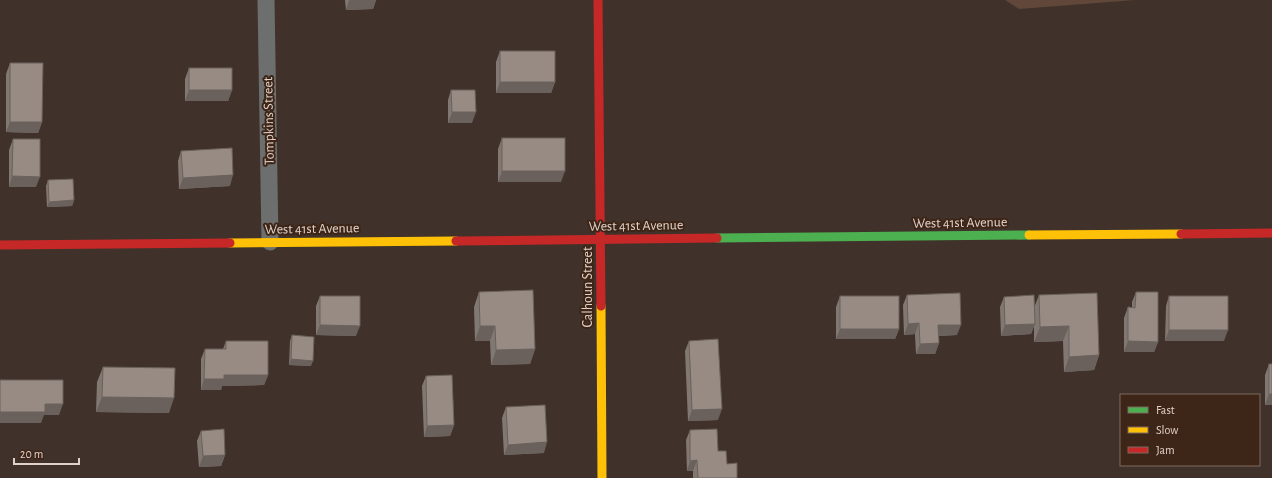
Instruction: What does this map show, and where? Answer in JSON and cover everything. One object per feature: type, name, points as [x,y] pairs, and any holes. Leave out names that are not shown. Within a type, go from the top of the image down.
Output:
[{"type":"street","name":"Tompkins Street","points":[[266,0],[270,242]]},
{"type":"street","name":"Calhoun Street","points":[[598,0],[602,478]]},
{"type":"street","name":"West 41st Avenue","points":[[0,245],[1272,233]]},
{"type":"shaded area","points":[[1005,0],[1135,0],[1019,9]]},
{"type":"building","points":[[500,51],[555,51],[555,82],[500,82]]},
{"type":"building","points":[[10,63],[43,63],[42,122],[10,122]]},
{"type":"building","points":[[189,68],[232,68],[232,90],[189,90]]},
{"type":"building","points":[[451,90],[475,90],[476,112],[452,112]]},
{"type":"building","points":[[502,138],[565,138],[565,171],[502,171]]},
{"type":"building","points":[[13,139],[40,139],[40,177],[12,176]]},
{"type":"building","points":[[232,148],[233,175],[183,178],[181,151]]},
{"type":"building","points":[[73,179],[74,200],[49,202],[48,180]]},
{"type":"building","points":[[533,290],[535,349],[496,350],[495,326],[480,326],[479,292]]},
{"type":"building","points":[[1136,292],[1158,292],[1158,342],[1128,341],[1128,307],[1135,308]]},
{"type":"building","points":[[960,293],[961,325],[938,325],[939,343],[920,344],[919,323],[908,324],[907,295]]},
{"type":"building","points":[[1097,293],[1099,355],[1069,357],[1069,326],[1040,327],[1039,295]]},
{"type":"building","points":[[1034,295],[1035,324],[1005,325],[1004,297]]},
{"type":"building","points":[[320,296],[360,296],[360,326],[320,325]]},
{"type":"building","points":[[840,296],[899,296],[899,329],[840,329]]},
{"type":"building","points":[[1169,296],[1228,296],[1228,330],[1169,330]]},
{"type":"building","points":[[292,335],[314,337],[313,361],[291,359]]},
{"type":"building","points":[[718,339],[722,409],[692,410],[689,341]]},
{"type":"building","points":[[226,341],[268,341],[268,375],[224,375],[224,379],[204,379],[205,349],[226,349]]},
{"type":"building","points":[[1269,364],[1272,364],[1272,394],[1269,394]]},
{"type":"building","points":[[103,367],[175,368],[174,398],[102,397]]},
{"type":"building","points":[[452,375],[454,425],[427,426],[426,376]]},
{"type":"building","points":[[0,380],[63,380],[63,404],[45,404],[45,412],[0,412]]},
{"type":"building","points":[[545,405],[547,442],[508,445],[506,407]]},
{"type":"building","points":[[224,429],[225,455],[203,456],[201,431]]},
{"type":"building","points":[[717,429],[718,451],[726,451],[727,464],[737,463],[737,478],[698,478],[697,460],[690,461],[690,430]]},
{"type":"traffic: fast","points":[[717,238],[1029,235]]},
{"type":"traffic: slow","points":[[1029,235],[1181,234]]},
{"type":"traffic: slow","points":[[230,243],[456,241]]},
{"type":"traffic: slow","points":[[601,306],[602,478]]},
{"type":"traffic: jam","points":[[598,0],[601,306]]},
{"type":"traffic: jam","points":[[1181,234],[1272,233]]},
{"type":"traffic: jam","points":[[456,241],[717,238]]},
{"type":"traffic: jam","points":[[0,245],[230,243]]}]
